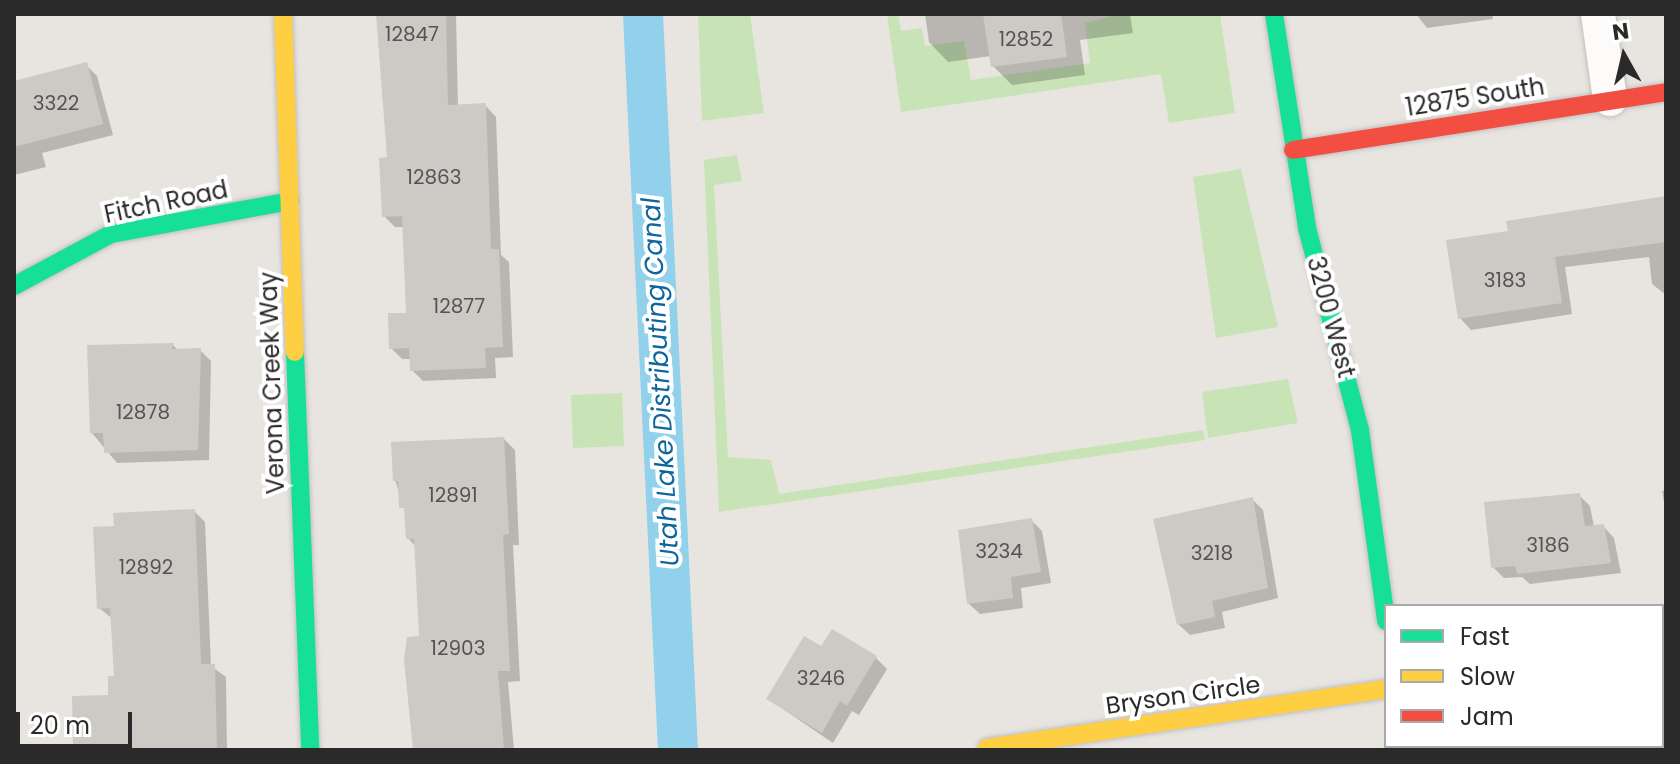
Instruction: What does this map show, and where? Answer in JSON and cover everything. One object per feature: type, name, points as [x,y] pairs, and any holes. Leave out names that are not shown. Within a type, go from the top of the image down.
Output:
[{"type":"street","name":"Verona Creek Way","points":[[283,14],[310,750]]},
{"type":"street","name":"3200 West","points":[[1274,14],[1307,228],[1360,430],[1384,606]]},
{"type":"street","points":[[1598,14],[1610,99]]},
{"type":"street","name":"12875 South","points":[[1293,150],[1666,92]]},
{"type":"street","name":"Fitch Road","points":[[14,286],[111,234],[290,201]]},
{"type":"street","name":"Bryson Circle","points":[[987,748],[1384,689]]},
{"type":"green space","points":[[698,14],[750,14],[764,113],[702,121]]},
{"type":"green space","points":[[887,14],[898,14],[901,31],[922,28],[925,46],[964,41],[971,80],[1090,63],[1085,23],[1120,14],[1220,14],[1235,113],[1169,123],[1161,74],[901,112]]},
{"type":"green space","points":[[737,155],[742,181],[714,185],[728,457],[771,460],[779,494],[1203,430],[1205,440],[719,512],[704,160]]},
{"type":"green space","points":[[1241,169],[1278,327],[1216,338],[1193,177]]},
{"type":"green space","points":[[1288,379],[1298,423],[1208,438],[1202,392]]},
{"type":"green space","points":[[622,393],[624,446],[573,448],[571,395]]},
{"type":"building","points":[[376,14],[446,14],[448,105],[486,103],[491,249],[499,249],[503,347],[485,348],[486,368],[410,371],[409,348],[389,349],[388,313],[406,313],[402,216],[382,217],[379,158],[387,157]]},
{"type":"building","points":[[983,14],[1061,14],[1067,57],[991,67]]},
{"type":"building","points":[[87,62],[103,124],[14,147],[14,81]]},
{"type":"building","points":[[1666,196],[1666,242],[1555,257],[1562,303],[1458,319],[1446,240],[1508,231],[1506,221]]},
{"type":"building","points":[[174,343],[172,349],[201,348],[198,450],[104,453],[103,433],[90,433],[87,345]]},
{"type":"building","points":[[504,437],[509,534],[503,535],[510,671],[498,671],[504,750],[413,750],[404,660],[407,637],[419,636],[414,539],[406,539],[404,508],[399,508],[398,481],[393,481],[391,442]]},
{"type":"building","points":[[1580,493],[1585,526],[1604,524],[1611,563],[1517,574],[1515,566],[1491,568],[1484,502]]},
{"type":"building","points":[[1253,497],[1268,588],[1212,601],[1215,617],[1177,625],[1153,519]]},
{"type":"building","points":[[195,509],[201,664],[215,664],[217,750],[73,750],[72,696],[108,695],[108,676],[114,676],[110,608],[97,609],[93,527],[114,526],[113,513]]},
{"type":"building","points":[[1032,518],[1041,572],[1011,577],[1013,598],[967,604],[958,530]]},
{"type":"building","points":[[832,629],[877,656],[847,706],[840,701],[822,733],[766,699],[804,636],[821,646]]},
{"type":"waterway","name":"Utah Lake Distributing Canal","points":[[643,14],[678,750]]},
{"type":"traffic: fast","points":[[1274,14],[1307,228],[1360,430],[1384,606]]},
{"type":"traffic: fast","points":[[14,286],[111,234],[290,201]]},
{"type":"traffic: fast","points":[[295,352],[310,750]]},
{"type":"traffic: slow","points":[[283,14],[295,352]]},
{"type":"traffic: slow","points":[[987,748],[1384,689]]},
{"type":"traffic: jam","points":[[1293,150],[1666,92]]}]
